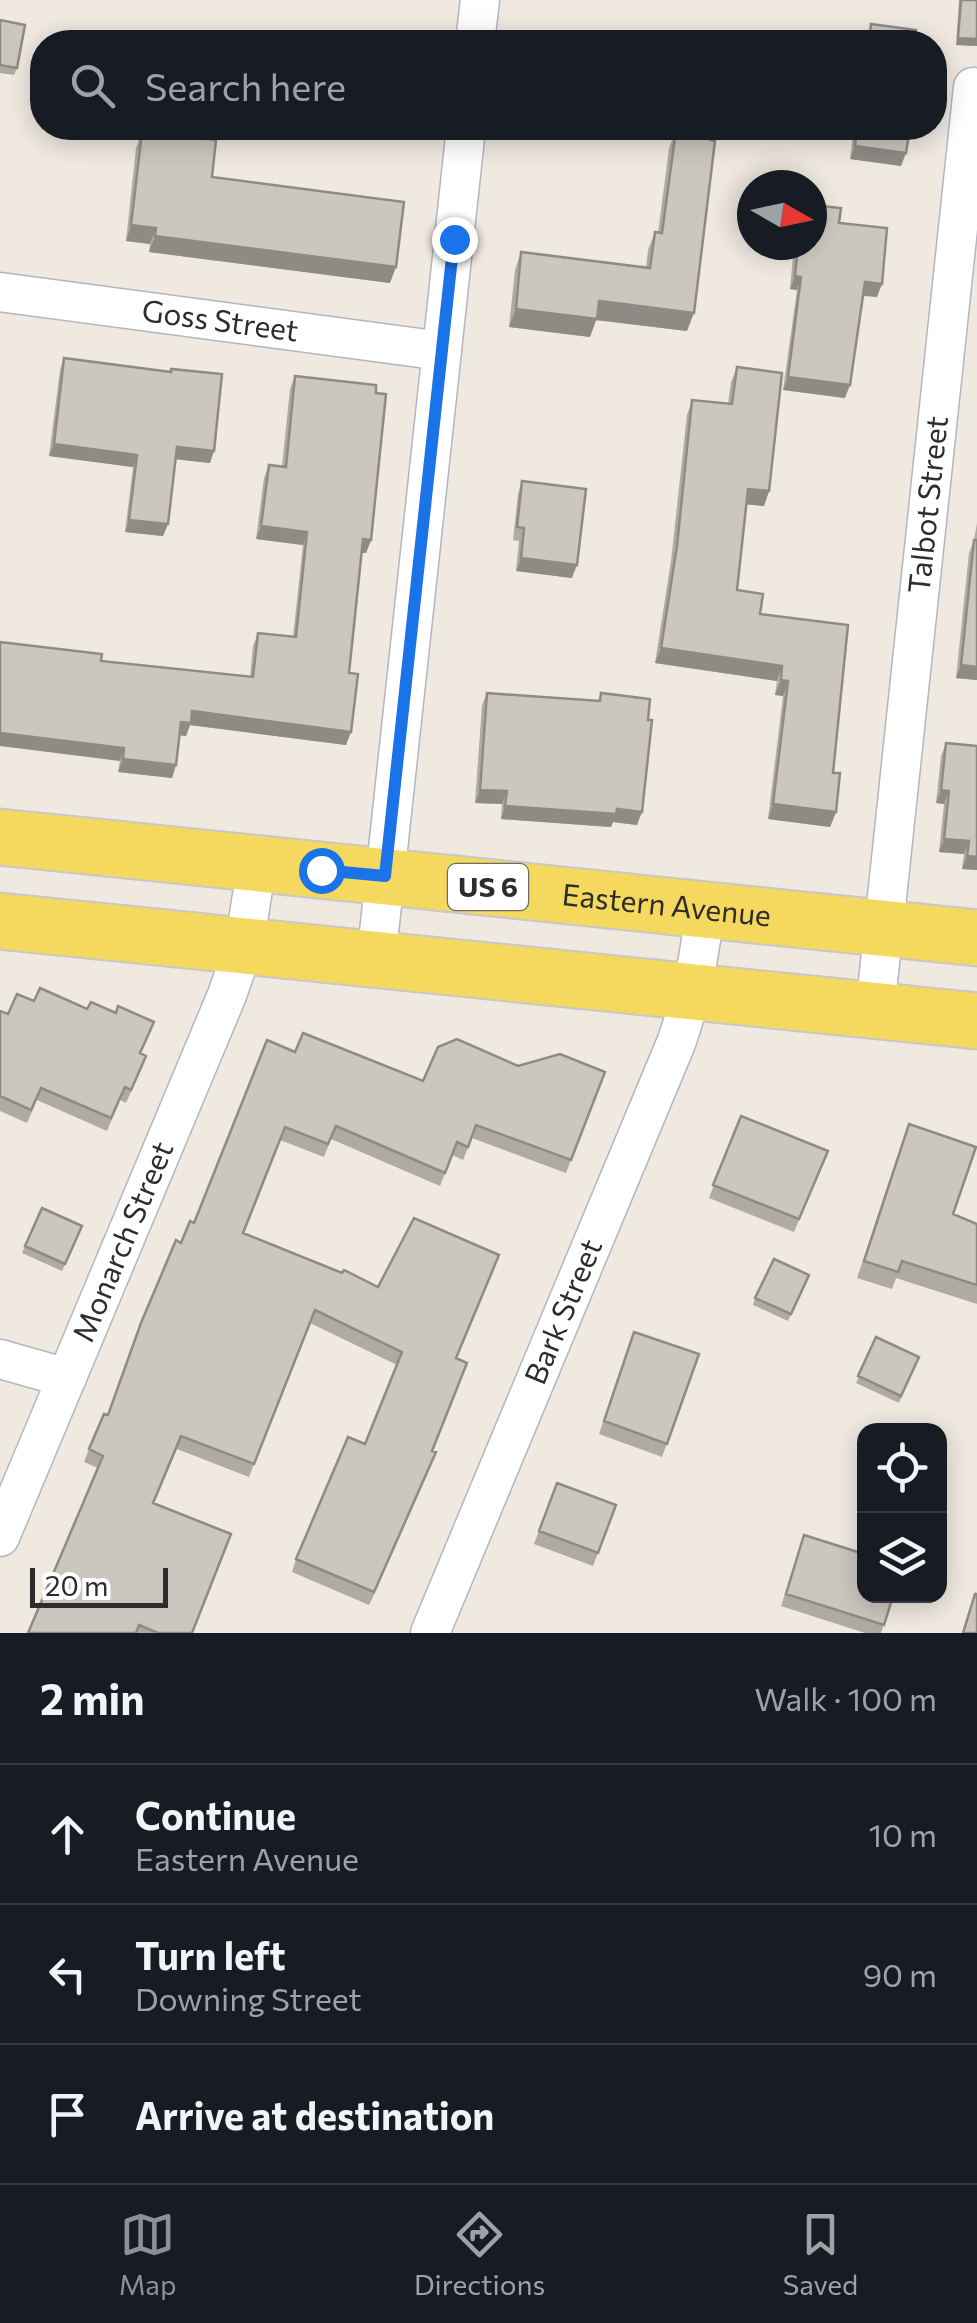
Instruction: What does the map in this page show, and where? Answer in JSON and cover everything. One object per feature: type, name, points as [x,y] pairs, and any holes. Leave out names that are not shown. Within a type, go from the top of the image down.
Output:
[{"type":"main road","name":"Eastern Avenue","points":[[0,836],[977,938]]},
{"type":"main road","points":[[0,920],[977,1021]]},
{"type":"street","points":[[476,30],[480,0]]},
{"type":"street","name":"Talbot Street","points":[[875,1010],[974,87],[977,88]]},
{"type":"street","points":[[376,960],[465,140]]},
{"type":"street","name":"Goss Street","points":[[0,292],[442,351]]},
{"type":"street","name":"Monarch Street","points":[[0,1537],[222,1008],[244,946],[257,864]]},
{"type":"street","name":"Bark Street","points":[[430,1633],[681,1029],[692,992],[705,909]]},
{"type":"street","points":[[0,1359],[67,1378]]},
{"type":"building","points":[[961,0],[977,0],[977,39],[958,38]]},
{"type":"building","points":[[0,20],[25,25],[17,68],[0,65]]},
{"type":"building","points":[[871,24],[916,30],[870,30]]},
{"type":"building","points":[[141,140],[216,140],[212,177],[404,202],[396,267],[155,236],[156,228],[131,225]]},
{"type":"building","points":[[675,140],[715,141],[694,313],[599,301],[597,319],[516,309],[521,252],[650,268],[655,232],[662,233]]},
{"type":"building","points":[[856,140],[908,140],[906,153],[855,146]]},
{"type":"building","points":[[827,207],[841,208],[839,223],[887,228],[882,284],[865,282],[850,385],[788,377],[801,277],[795,276],[797,260],[827,260]]},
{"type":"building","points":[[64,358],[171,372],[222,374],[214,451],[177,447],[168,524],[129,520],[137,455],[54,444]]},
{"type":"building","points":[[737,367],[782,373],[769,491],[748,489],[737,590],[763,594],[760,614],[848,625],[833,773],[840,773],[836,812],[773,804],[788,681],[781,680],[782,666],[661,648],[677,546],[692,400],[732,404]]},
{"type":"building","points":[[295,376],[376,385],[376,393],[386,394],[371,540],[363,539],[349,673],[358,674],[351,732],[192,711],[191,723],[181,722],[176,765],[123,759],[124,748],[0,733],[0,642],[102,654],[101,661],[253,677],[258,633],[296,637],[307,532],[261,526],[269,465],[286,467]]},
{"type":"building","points":[[522,481],[586,489],[577,565],[521,558],[524,528],[517,527]]},
{"type":"building","points":[[977,540],[977,667],[961,665]]},
{"type":"building","points":[[487,693],[600,701],[601,693],[650,699],[648,720],[652,720],[642,812],[617,809],[616,814],[505,806],[507,791],[480,790]]},
{"type":"building","points":[[946,743],[977,746],[977,857],[967,856],[969,841],[944,839],[949,791],[941,790]]},
{"type":"building","points":[[40,988],[87,1009],[91,1002],[116,1013],[118,1006],[154,1022],[140,1053],[146,1056],[131,1090],[125,1087],[111,1118],[41,1088],[31,1110],[0,1096],[0,1011],[8,1014],[17,994],[34,1001]]},
{"type":"building","points":[[303,1033],[423,1081],[438,1047],[457,1039],[518,1066],[560,1054],[605,1072],[571,1160],[476,1125],[468,1147],[457,1142],[445,1173],[336,1126],[328,1144],[285,1127],[243,1233],[342,1273],[344,1270],[378,1287],[414,1218],[499,1255],[456,1358],[467,1363],[432,1451],[436,1452],[374,1592],[296,1559],[348,1437],[365,1444],[402,1352],[315,1310],[254,1464],[181,1436],[153,1503],[231,1534],[192,1633],[158,1633],[139,1625],[136,1633],[28,1633],[103,1456],[89,1449],[104,1414],[108,1415],[176,1240],[181,1243],[190,1221],[194,1223],[267,1040],[295,1052]]},
{"type":"building","points":[[741,1116],[828,1151],[799,1219],[713,1185]]},
{"type":"building","points":[[909,1124],[976,1147],[953,1214],[977,1224],[977,1285],[902,1261],[898,1272],[864,1261]]},
{"type":"building","points":[[42,1208],[82,1226],[65,1264],[25,1246]]},
{"type":"building","points":[[774,1259],[809,1275],[791,1314],[755,1298]]},
{"type":"building","points":[[634,1332],[699,1354],[667,1444],[604,1421]]},
{"type":"building","points":[[876,1337],[919,1357],[901,1396],[858,1376]]},
{"type":"building","points":[[557,1483],[616,1505],[598,1553],[539,1531]]},
{"type":"building","points":[[804,1535],[857,1552],[857,1603],[891,1603],[884,1625],[786,1594]]},
{"type":"building","points":[[975,1594],[977,1633],[963,1633]]},
{"type":"route","points":[[321,870],[385,876],[454,239]]}]
